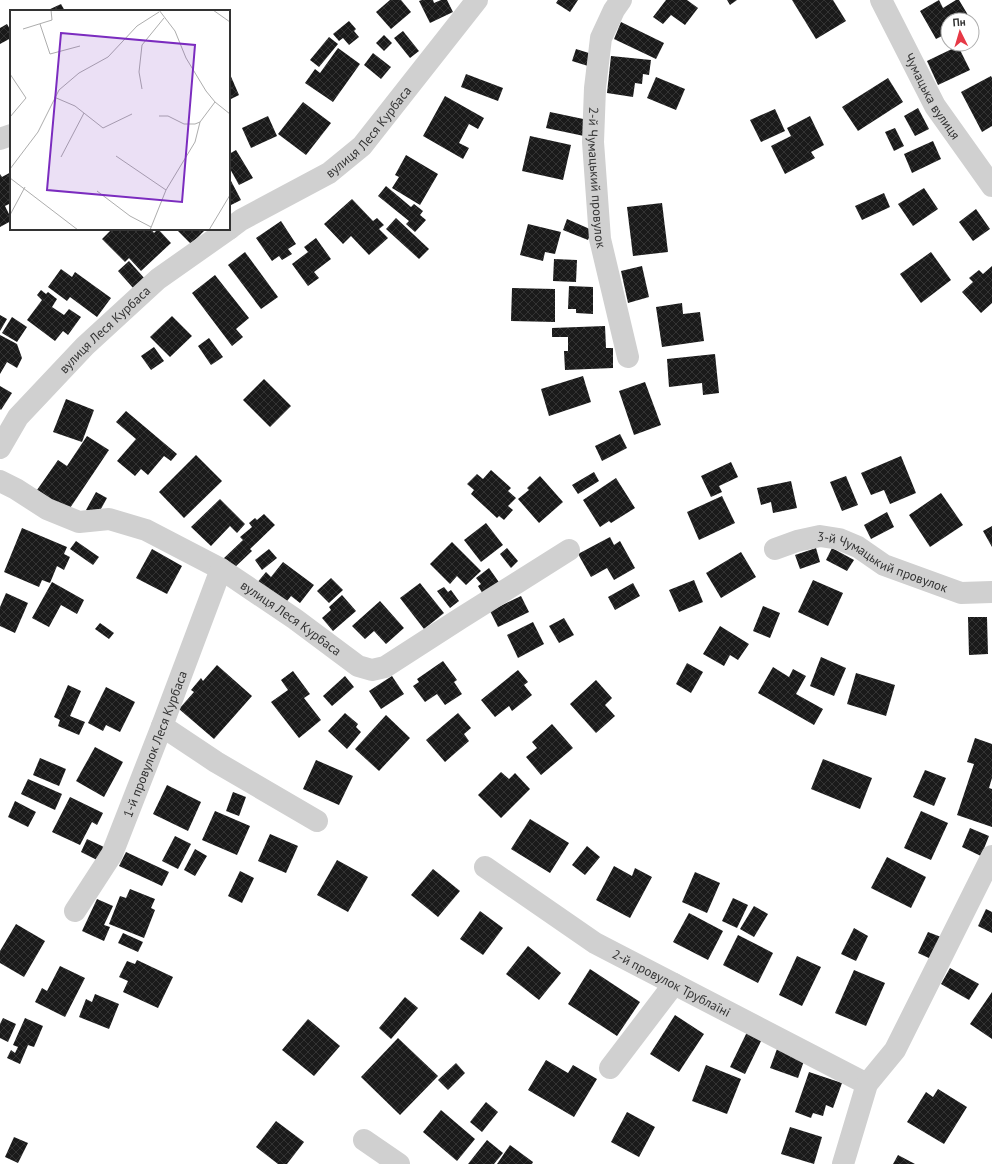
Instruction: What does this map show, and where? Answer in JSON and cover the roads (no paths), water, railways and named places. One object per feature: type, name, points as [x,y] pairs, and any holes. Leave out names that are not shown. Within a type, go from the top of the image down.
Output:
[{"type":"street","name":"вулиця Леся Курбаса","points":[[230,228],[241,220],[329,174],[362,146],[477,0]]},
{"type":"street","name":"2-й Чумацький провулок","points":[[622,0],[614,10],[601,38],[595,88],[593,142],[600,239],[628,357]]},
{"type":"street","name":"Чумацька вулиця","points":[[882,0],[935,106],[992,186]]},
{"type":"street","points":[[0,139],[10,135]]},
{"type":"street","name":"вулиця Леся Курбаса","points":[[0,448],[18,418],[84,346],[158,279],[228,230]]},
{"type":"street","name":"вулиця Леся Курбаса","points":[[0,481],[16,489],[47,509],[79,522],[109,519],[146,530],[221,569],[295,619],[358,666],[372,670],[385,667],[569,550]]},
{"type":"street","name":"3-й Чумацький провулок","points":[[775,549],[797,541],[820,536],[839,539],[858,547],[884,565],[961,593],[992,592]]},
{"type":"street","name":"1-й провулок Леся Курбаса","points":[[75,911],[112,854],[221,569]]},
{"type":"street","points":[[162,726],[216,762],[317,821]]},
{"type":"street","points":[[843,1164],[866,1084],[895,1050],[992,856]]},
{"type":"street","name":"2-й провулок Трублаїні","points":[[484,867],[595,943],[866,1084]]},
{"type":"street","points":[[610,1068],[674,984]]},
{"type":"street","points":[[364,1140],[399,1164]]}]
